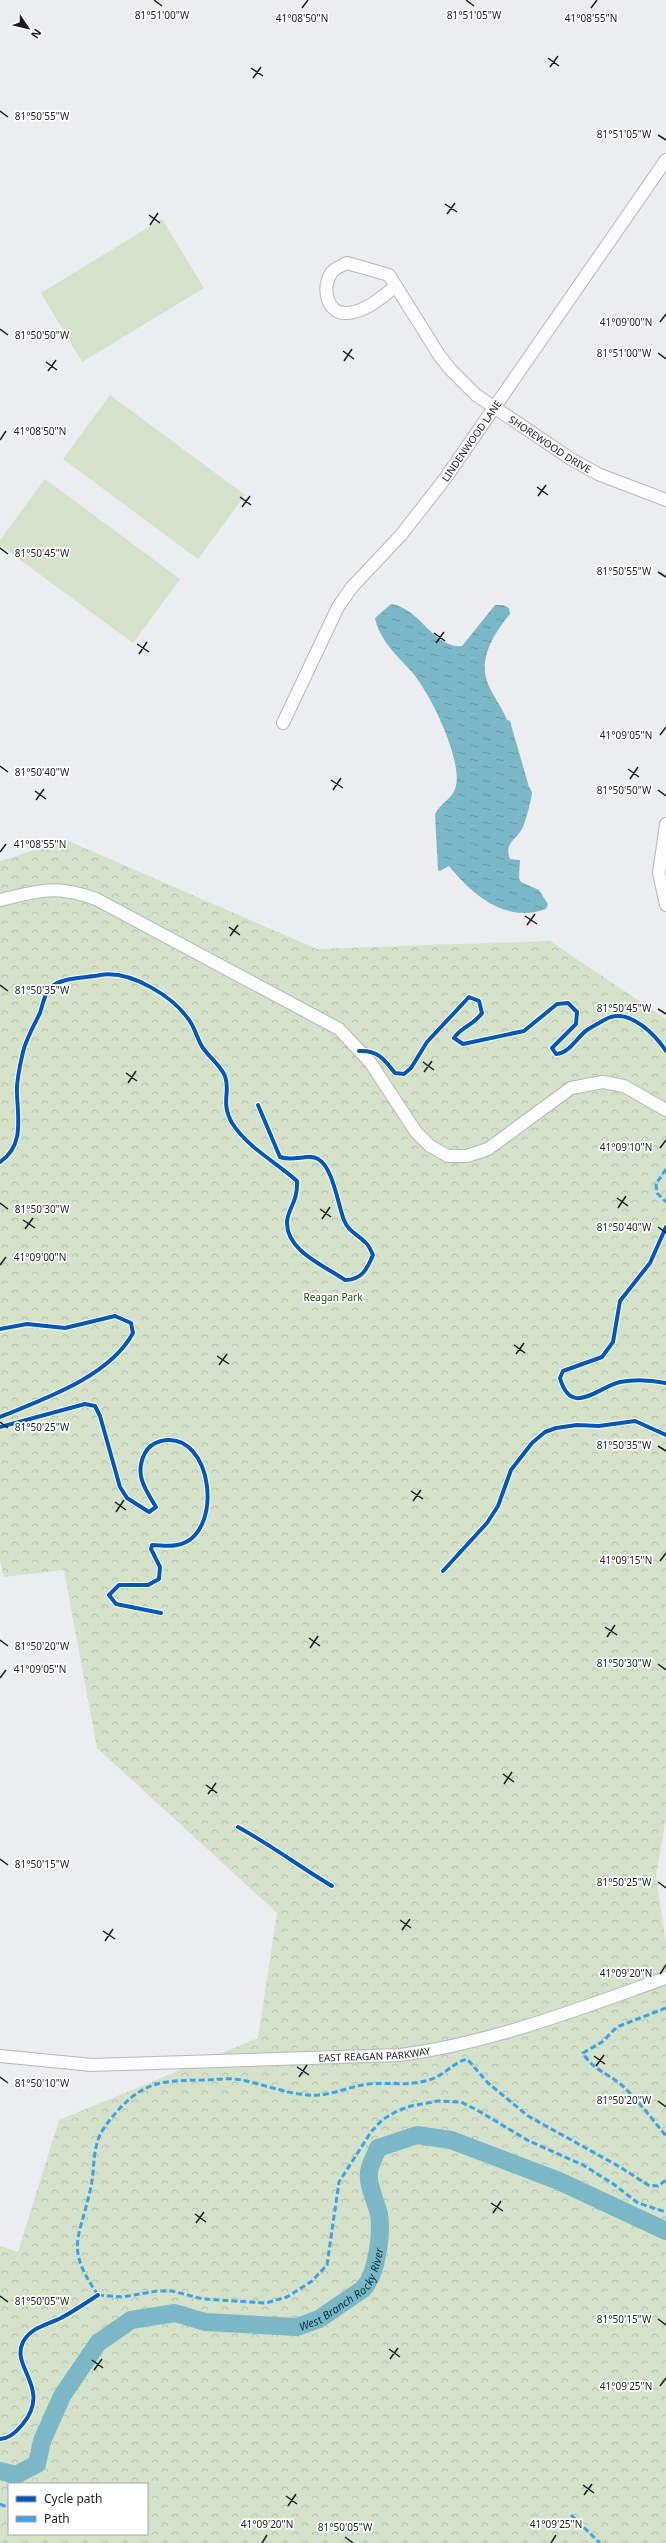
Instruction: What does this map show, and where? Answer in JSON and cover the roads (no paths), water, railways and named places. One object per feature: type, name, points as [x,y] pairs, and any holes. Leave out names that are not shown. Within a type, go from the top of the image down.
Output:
[{"type":"street","name":"LINDENWOOD LANE","points":[[284,723],[338,608],[365,572],[426,504],[666,160]]},
{"type":"street","name":"SHOREWOOD DRIVE","points":[[396,286],[375,302],[347,313],[337,310],[330,304],[325,294],[325,284],[332,271],[347,263],[389,275],[450,369],[476,395],[571,459],[598,474],[666,500]]},
{"type":"street","points":[[666,824],[659,873],[666,905]]},
{"type":"street","points":[[0,900],[34,890],[62,889],[96,898],[339,1029],[370,1062],[416,1132],[430,1146],[448,1156],[467,1156],[488,1149],[571,1088],[603,1082],[624,1086],[658,1110]]},
{"type":"street","name":"EAST REAGAN PARKWAY","points":[[0,2056],[92,2065],[400,2055],[429,2052],[496,2036],[666,1978]]},
{"type":"water","points":[[391,604],[410,612],[443,641],[452,645],[462,646],[495,605],[503,605],[509,608],[510,614],[492,641],[486,656],[485,672],[491,690],[507,720],[510,721],[529,787],[532,792],[530,805],[522,829],[511,842],[508,849],[510,859],[520,860],[519,878],[521,882],[539,890],[548,904],[546,909],[518,913],[505,910],[480,897],[469,888],[449,866],[440,871],[438,870],[435,814],[440,806],[452,794],[456,786],[457,774],[454,759],[443,726],[427,695],[412,672],[389,647],[377,626],[375,618]]},
{"type":"waterway","name":"West Branch Rocky River","points":[[0,2471],[16,2475],[37,2464],[42,2441],[62,2396],[98,2343],[131,2320],[175,2313],[205,2322],[297,2327],[319,2319],[363,2289],[372,2274],[379,2243],[379,2214],[370,2187],[369,2177],[370,2166],[378,2148],[417,2135],[451,2140],[559,2181],[666,2231]]},
{"type":"park label","name":"Reagan Park","points":[[333,1297]]}]
